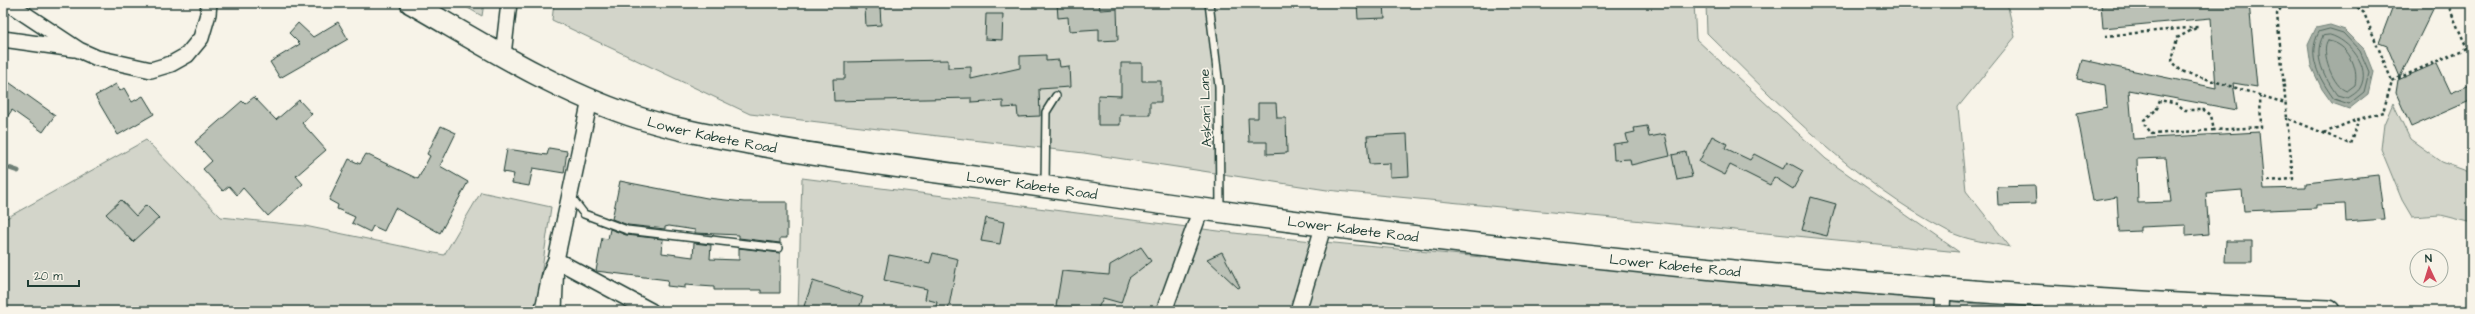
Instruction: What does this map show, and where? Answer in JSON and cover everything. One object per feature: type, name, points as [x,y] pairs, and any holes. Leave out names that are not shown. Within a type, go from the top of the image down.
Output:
[{"type":"main road","name":"Lower Kabete Road","points":[[411,3],[503,55],[590,100],[629,115],[682,131],[852,161],[1211,210],[1710,269],[2131,302],[2329,311]]},
{"type":"street","points":[[8,3],[79,50],[97,58],[151,70],[172,64],[187,55],[201,38],[208,14],[209,3]]},
{"type":"street","points":[[503,55],[509,3]]},
{"type":"street","points":[[3,39],[79,50]]},
{"type":"street","points":[[554,311],[556,260],[590,100]]},
{"type":"street","points":[[1164,311],[1211,210]]},
{"type":"street","points":[[1298,311],[1324,224]]},
{"type":"street","points":[[542,311],[547,299],[550,271],[556,260]]},
{"type":"street","points":[[556,260],[651,311]]},
{"type":"street","points":[[1942,311],[1943,287]]},
{"type":"lane","name":"Askari Lane","points":[[1209,3],[1219,86],[1211,210]]},
{"type":"lane","points":[[1045,187],[1046,112],[1056,96]]},
{"type":"lane","points":[[569,195],[584,214],[627,230],[779,248]]},
{"type":"path","points":[[2268,181],[2293,179],[2277,14],[2284,3]]},
{"type":"path","points":[[2323,133],[2358,119],[2383,112],[2392,81],[2364,13],[2354,3]]},
{"type":"path","points":[[2447,3],[2467,48],[2472,55]]},
{"type":"path","points":[[2105,36],[2198,27],[2177,38],[2172,61],[2181,71],[2286,103]]},
{"type":"path","points":[[2392,81],[2467,48]]},
{"type":"path","points":[[2214,130],[2211,115],[2204,110],[2185,110],[2177,104],[2160,100],[2156,110],[2144,120],[2144,125],[2152,134],[2261,128],[2260,96]]},
{"type":"path","points":[[2287,118],[2350,144],[2358,119]]},
{"type":"shaded area","points":[[459,3],[484,3],[482,16]]},
{"type":"shaded area","points":[[554,3],[1694,3],[1696,39],[1826,159],[1959,252],[1327,190],[1084,153],[750,114],[552,20]]},
{"type":"shaded area","points":[[1706,3],[2007,3],[2015,37],[1958,107],[1966,191],[2010,247],[1970,239],[1948,231],[1914,212],[1850,167],[1791,115],[1707,33]]},
{"type":"shaded area","points":[[2393,103],[2410,139],[2442,162],[2472,173],[2472,223],[2440,215],[2412,217],[2402,200],[2381,149],[2384,124]]},
{"type":"shaded area","points":[[146,140],[221,217],[305,226],[444,255],[481,192],[551,207],[536,311],[3,311],[3,220]]},
{"type":"shaded area","points":[[802,178],[1250,235],[2008,307],[2093,311],[798,311]]},
{"type":"water","points":[[2330,25],[2345,30],[2364,49],[2373,72],[2368,94],[2349,109],[2332,103],[2322,89],[2311,66],[2308,45],[2316,28]]},
{"type":"building","points":[[1057,3],[1099,3],[1100,10],[1117,9],[1118,40],[1099,41],[1099,29],[1069,31],[1068,17],[1058,18]]},
{"type":"building","points":[[1357,3],[1384,3],[1385,18],[1358,19]]},
{"type":"building","points":[[2249,3],[2257,87],[2233,83],[2237,110],[2129,90],[2133,139],[2259,132],[2264,189],[2306,188],[2306,183],[2378,175],[2384,219],[2346,222],[2345,204],[2316,205],[2316,208],[2244,211],[2242,190],[2206,193],[2209,234],[2186,236],[2186,225],[2140,227],[2140,231],[2119,232],[2117,197],[2093,201],[2077,113],[2107,107],[2105,85],[2077,79],[2082,60],[2216,88],[2211,18],[2103,28],[2101,4]],"holes":[[[2166,158],[2171,202],[2138,203],[2137,159]]]},
{"type":"building","points":[[2394,3],[2436,3],[2400,77],[2387,46],[2379,43]]},
{"type":"building","points":[[880,6],[881,25],[866,26],[865,7]]},
{"type":"building","points":[[986,14],[1003,14],[1002,40],[985,39]]},
{"type":"building","points":[[338,22],[348,39],[280,78],[270,62],[300,44],[289,33],[298,23],[313,37]]},
{"type":"building","points":[[1046,55],[1046,61],[1059,60],[1060,67],[1069,66],[1070,87],[1039,89],[1040,116],[1018,117],[1017,107],[1003,108],[1003,101],[971,103],[971,98],[834,101],[833,79],[845,79],[845,62],[948,60],[948,68],[971,67],[971,79],[1020,68],[1020,56]]},
{"type":"building","points":[[1121,63],[1142,63],[1142,81],[1161,81],[1161,102],[1150,102],[1150,115],[1120,115],[1120,125],[1098,125],[1098,95],[1121,96]]},
{"type":"building","points":[[2437,63],[2451,93],[2472,84],[2472,100],[2411,127],[2396,93],[2398,80]]},
{"type":"building","points":[[3,78],[55,115],[43,132],[12,110],[3,123]]},
{"type":"building","points":[[116,84],[120,91],[124,88],[132,102],[143,96],[154,114],[118,135],[95,96]]},
{"type":"building","points":[[254,97],[276,120],[299,100],[312,114],[302,123],[326,150],[296,176],[303,184],[268,216],[243,188],[237,195],[229,186],[223,191],[203,169],[212,161],[195,142],[242,101],[245,104]]},
{"type":"building","points":[[1258,103],[1276,103],[1277,118],[1286,118],[1287,153],[1267,154],[1267,142],[1249,142],[1248,118],[1258,118]]},
{"type":"building","points":[[441,126],[456,133],[440,166],[468,182],[440,233],[395,208],[384,231],[373,226],[370,232],[352,223],[355,217],[337,209],[338,205],[329,200],[349,159],[360,164],[366,154],[418,179],[430,156],[427,154]]},
{"type":"building","points":[[1647,126],[1649,137],[1665,134],[1670,156],[1631,165],[1630,159],[1614,160],[1613,144],[1628,142],[1626,134],[1635,132],[1634,128]]},
{"type":"building","points":[[1407,134],[1409,176],[1390,177],[1390,163],[1369,164],[1367,136]]},
{"type":"building","points":[[1712,136],[1727,144],[1725,148],[1750,160],[1754,154],[1783,169],[1787,162],[1803,171],[1793,189],[1774,177],[1770,185],[1730,165],[1725,175],[1699,162]]},
{"type":"building","points":[[549,148],[567,151],[564,173],[533,168],[529,186],[512,183],[514,174],[503,172],[507,149],[547,155]]},
{"type":"building","points":[[1686,152],[1692,177],[1677,180],[1672,155]]},
{"type":"building","points":[[620,181],[707,198],[744,202],[787,202],[787,238],[780,238],[780,243],[739,238],[739,235],[695,233],[695,230],[669,226],[665,227],[665,229],[628,225],[612,219]]},
{"type":"building","points":[[2035,186],[2036,204],[1998,205],[1997,187]]},
{"type":"building","points":[[1811,197],[1836,204],[1827,236],[1802,230]]},
{"type":"building","points":[[121,200],[136,216],[146,205],[159,218],[133,242],[106,214]]},
{"type":"building","points":[[986,218],[1004,222],[1000,244],[981,241]]},
{"type":"building","points":[[610,229],[626,235],[663,239],[662,253],[693,257],[694,243],[711,245],[710,259],[739,260],[739,248],[780,253],[780,293],[761,293],[761,290],[714,290],[714,287],[685,285],[685,288],[667,286],[668,280],[596,271],[602,238],[608,239]]},
{"type":"building","points":[[2226,241],[2252,241],[2252,262],[2225,262]]},
{"type":"building","points":[[1141,247],[1151,261],[1129,278],[1121,303],[1103,298],[1097,310],[1056,306],[1062,271],[1109,275],[1110,265]]},
{"type":"building","points":[[1222,252],[1240,287],[1238,288],[1207,259]]},
{"type":"building","points":[[933,253],[958,259],[948,311],[935,311],[937,302],[925,299],[927,289],[884,280],[889,255],[930,263]]},
{"type":"building","points":[[813,281],[863,297],[858,311],[821,311],[804,306]]},
{"type":"waterway","points":[[3,166],[18,171]]}]
